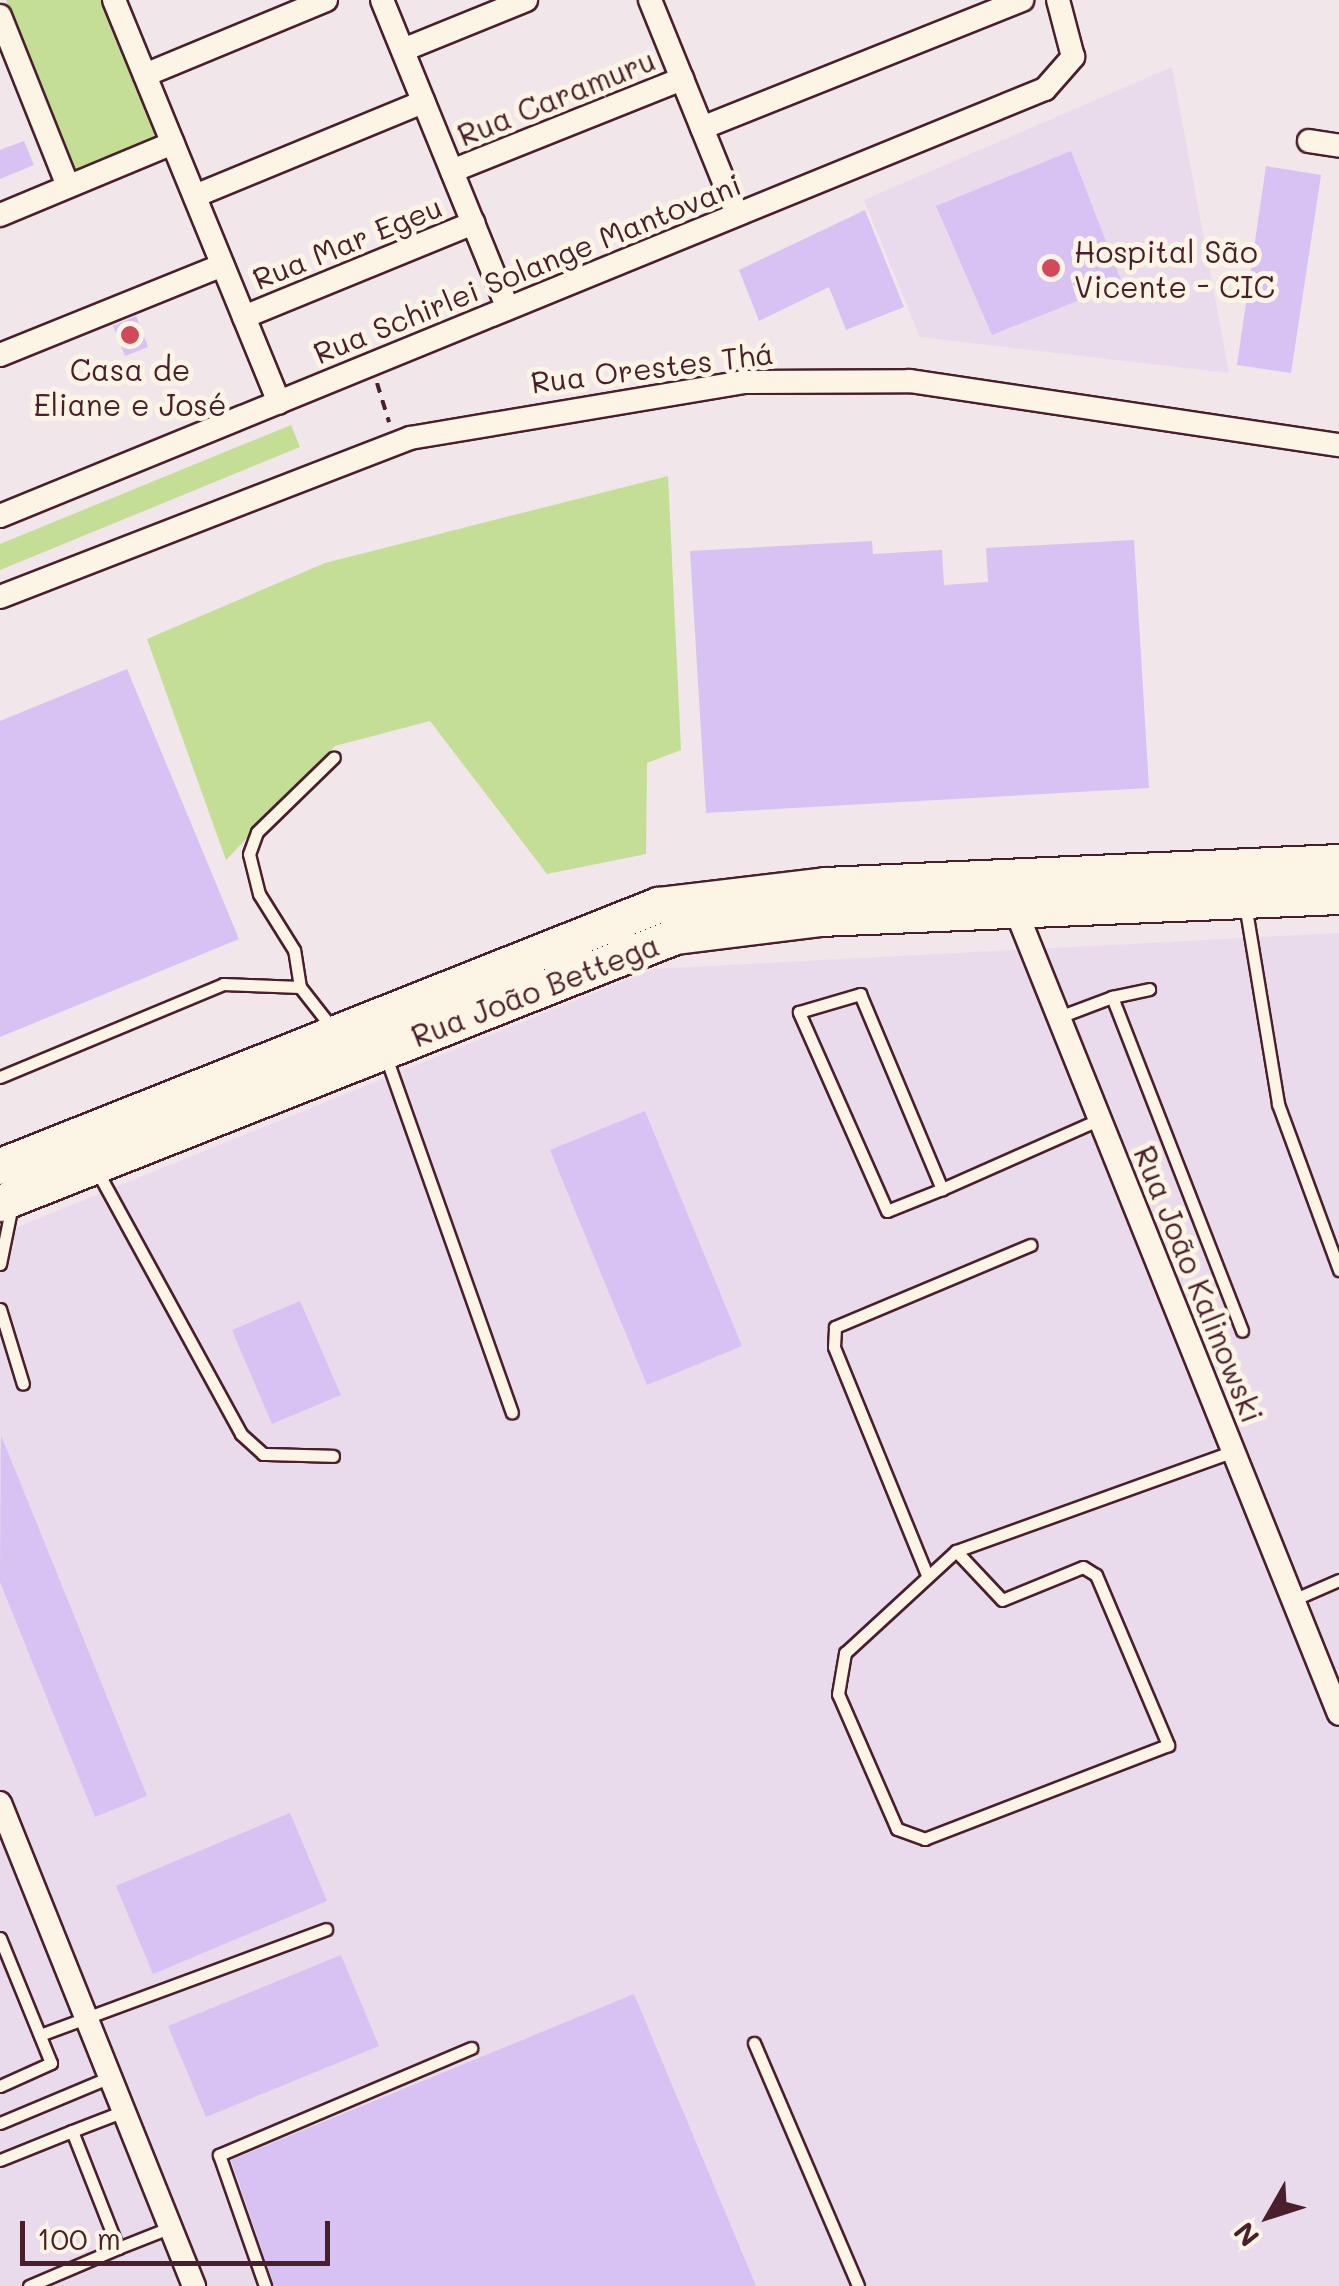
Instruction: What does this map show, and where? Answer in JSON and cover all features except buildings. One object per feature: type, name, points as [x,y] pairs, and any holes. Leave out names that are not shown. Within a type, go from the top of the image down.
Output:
[{"type":"main road","name":"Rua João Bettega","points":[[5,1189],[335,1032],[658,906],[774,888],[1339,862]]},
{"type":"main road","name":"Rua João Bettega","points":[[5,1189],[94,1165],[675,936],[1016,910],[1339,896]]},
{"type":"street","points":[[114,0],[279,402]]},
{"type":"street","points":[[145,75],[326,0]]},
{"type":"street","points":[[382,0],[508,308]]},
{"type":"street","points":[[402,50],[526,0]]},
{"type":"street","points":[[702,128],[1022,0]]},
{"type":"street","name":"Rua Schirlei Solange Mantovani","points":[[0,516],[1045,89],[1071,67],[1058,0]]},
{"type":"street","points":[[654,1],[737,214]]},
{"type":"street","points":[[0,16],[10,72],[68,186]]},
{"type":"street","name":"Rua Caramuru","points":[[452,171],[682,79]]},
{"type":"street","points":[[195,196],[423,102]]},
{"type":"street","points":[[1309,141],[1339,146]]},
{"type":"street","points":[[0,214],[173,143]]},
{"type":"street","name":"Rua Mar Egeu","points":[[244,316],[473,223]]},
{"type":"street","points":[[0,355],[223,265]]},
{"type":"street","name":"Rua Orestes Thá","points":[[0,597],[410,438],[746,382],[910,382],[1339,446]]},
{"type":"street","name":"Rua João Kalinowski","points":[[1002,877],[1339,1714]]},
{"type":"street","points":[[0,1804],[194,2286]]},
{"type":"lane","points":[[334,757],[257,832],[248,854],[259,894],[294,950],[300,987],[335,1032]]},
{"type":"lane","points":[[1244,900],[1278,1104],[1339,1270]]},
{"type":"lane","points":[[0,1077],[223,984],[300,987]]},
{"type":"lane","points":[[1058,1017],[1112,997],[1149,989]]},
{"type":"lane","points":[[942,1189],[860,994],[799,1012],[886,1211],[942,1189],[1100,1119]]},
{"type":"lane","points":[[1112,997],[1242,1331]]},
{"type":"lane","points":[[383,1048],[512,1412]]},
{"type":"lane","points":[[94,1165],[241,1434],[263,1454],[333,1456]]},
{"type":"lane","points":[[0,1264],[5,1189]]},
{"type":"lane","points":[[927,1575],[834,1347],[836,1328],[1030,1245]]},
{"type":"lane","points":[[0,1309],[24,1384]]},
{"type":"lane","points":[[956,1550],[1002,1600],[1083,1566],[1096,1576],[1168,1745],[926,1839],[897,1830],[838,1694],[845,1653],[956,1550],[1234,1452]]},
{"type":"lane","points":[[1293,1600],[1339,1580]]},
{"type":"lane","points":[[40,2035],[326,1929]]},
{"type":"lane","points":[[0,1938],[50,2065],[0,2086]]},
{"type":"lane","points":[[754,2042],[858,2286]]},
{"type":"lane","points":[[265,2286],[219,2155],[471,2048]]},
{"type":"lane","points":[[0,2123],[110,2077]]},
{"type":"lane","points":[[0,2160],[124,2110]]},
{"type":"lane","points":[[72,2132],[118,2248]]},
{"type":"lane","points":[[30,2286],[171,2227]]},
{"type":"path","points":[[377,381],[392,432]]},
{"type":"shaded area","name":"Hospital São Vicente - CIC","points":[[1172,67],[1229,373],[920,337],[864,200]]},
{"type":"shaded area","points":[[1339,933],[1339,2286],[0,2286],[0,1234],[653,969]]},
{"type":"green space","points":[[6,0],[106,0],[162,140],[76,174]]},
{"type":"green space","points":[[291,425],[300,447],[0,570],[0,544]]},
{"type":"green space","points":[[668,476],[681,750],[647,763],[646,854],[547,874],[430,721],[335,746],[226,860],[147,639],[325,563]]},
{"type":"place","name":"Hospital São Vicente - CIC","points":[[1051,268]]},
{"type":"place","name":"Casa de Eliane e José","points":[[130,335]]}]
